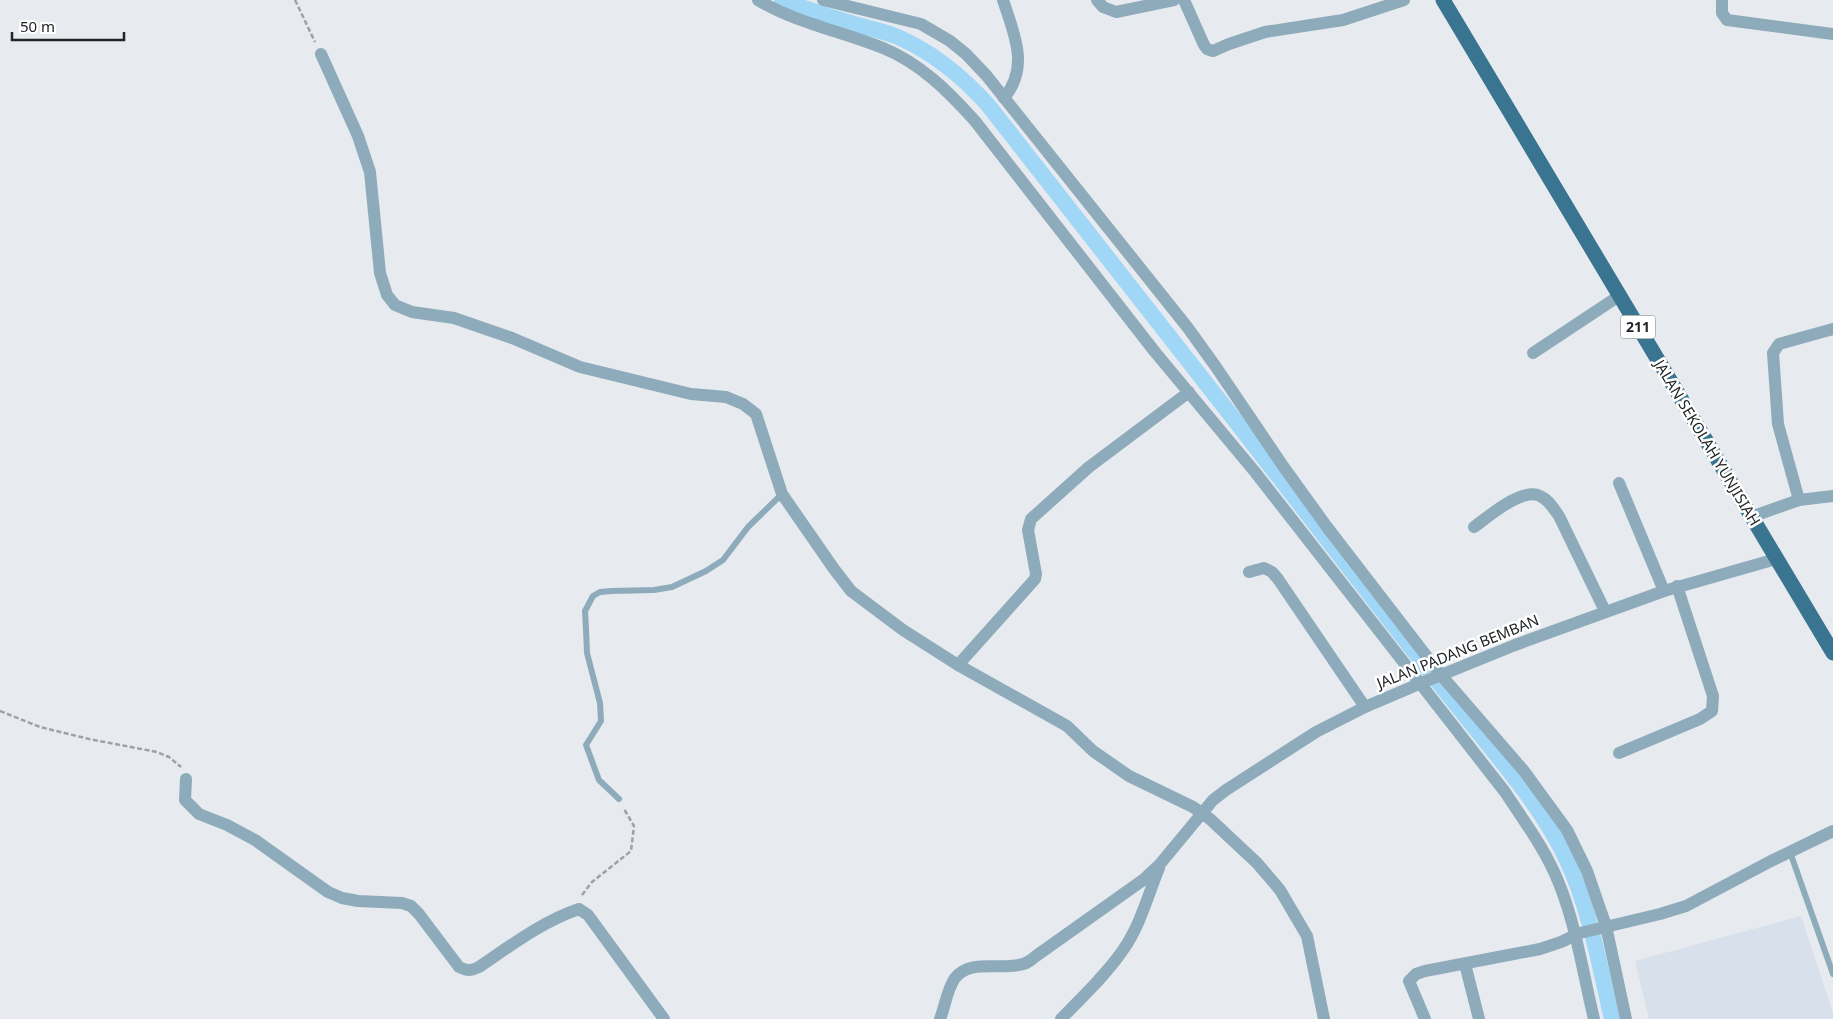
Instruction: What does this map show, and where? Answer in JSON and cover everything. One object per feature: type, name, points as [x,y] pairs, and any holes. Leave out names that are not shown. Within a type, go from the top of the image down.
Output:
[{"type":"main road","name":"JALAN SEKOLAH YUNJISIAH","points":[[1443,0],[1833,654]]},
{"type":"street","points":[[758,0],[775,10],[884,48],[927,73],[951,94],[974,120],[1093,273],[1255,472],[1422,683],[1505,792],[1539,844],[1558,880],[1577,934],[1594,1019]]},
{"type":"street","points":[[823,0],[921,24],[950,41],[966,54],[986,75],[1188,328],[1294,481],[1439,676],[1524,771],[1567,830],[1586,871],[1626,1019]]},
{"type":"street","points":[[1003,0],[1015,39],[1019,60],[1016,79],[1012,89],[1004,98]]},
{"type":"street","points":[[1097,0],[1103,7],[1116,12],[1174,0]]},
{"type":"street","points":[[1184,0],[1204,45],[1213,52],[1229,44],[1265,32],[1343,20],[1404,0]]},
{"type":"street","points":[[1722,0],[1722,13],[1728,20],[1833,34]]},
{"type":"street","points":[[321,54],[358,136],[370,172],[380,273],[387,295],[394,305],[412,312],[454,318],[512,338],[580,367],[692,394],[726,397],[743,404],[756,414],[782,494],[851,591],[903,630],[958,665],[1067,726],[1094,750],[1130,776],[1194,807],[1200,816],[1210,819],[1257,863],[1280,890],[1307,936],[1324,1019]]},
{"type":"street","points":[[1533,354],[1619,296]]},
{"type":"street","points":[[1799,500],[1778,424],[1773,353],[1779,344],[1833,329]]},
{"type":"street","points":[[958,665],[1035,579],[1036,574],[1028,530],[1031,519],[1088,467],[1189,392]]},
{"type":"street","points":[[1619,483],[1664,590]]},
{"type":"street","points":[[1474,528],[1516,498],[1526,494],[1538,494],[1549,502],[1559,516],[1605,612]]},
{"type":"street","points":[[1751,517],[1799,500],[1833,496]]},
{"type":"street","name":"JALAN PADANG BEMBAN","points":[[1160,864],[1213,800],[1316,732],[1422,683],[1605,612],[1664,590],[1776,559]]},
{"type":"street","points":[[1249,572],[1264,568],[1272,572],[1278,579],[1365,708]]},
{"type":"street","points":[[1618,754],[1700,719],[1712,711],[1713,696],[1677,586]]},
{"type":"street","points":[[186,775],[185,800],[199,814],[227,825],[254,840],[328,892],[342,898],[358,901],[402,902],[411,906],[452,959],[459,967],[465,970],[471,971],[479,967],[524,937],[568,912],[578,909],[588,915],[664,1019]]},
{"type":"street","points":[[1425,1019],[1409,981],[1416,974],[1540,949],[1602,926],[1660,914],[1686,906],[1833,831]]},
{"type":"street","points":[[940,1019],[954,979],[963,971],[974,967],[1024,964],[1126,893],[1160,864]]},
{"type":"street","points":[[1061,1019],[1124,949],[1140,917],[1160,864]]},
{"type":"street","points":[[1466,964],[1479,1019]]},
{"type":"lane","points":[[619,799],[598,780],[586,745],[601,721],[600,703],[588,653],[585,611],[593,596],[600,592],[654,590],[672,587],[706,571],[723,560],[748,526],[782,494]]},
{"type":"lane","points":[[1790,852],[1833,974]]},
{"type":"path","points":[[295,0],[321,54]]},
{"type":"path","points":[[0,711],[40,726],[88,739],[157,752],[169,757],[186,775]]},
{"type":"path","points":[[578,909],[583,893],[592,882],[631,851],[634,826],[619,799]]},
{"type":"shaded area","points":[[1801,916],[1833,1013],[1833,1019],[1649,1019],[1635,961]]},
{"type":"waterway","points":[[782,0],[836,19],[887,33],[911,43],[947,66],[988,105],[1515,778],[1548,825],[1566,858],[1588,917],[1612,1019]]}]
